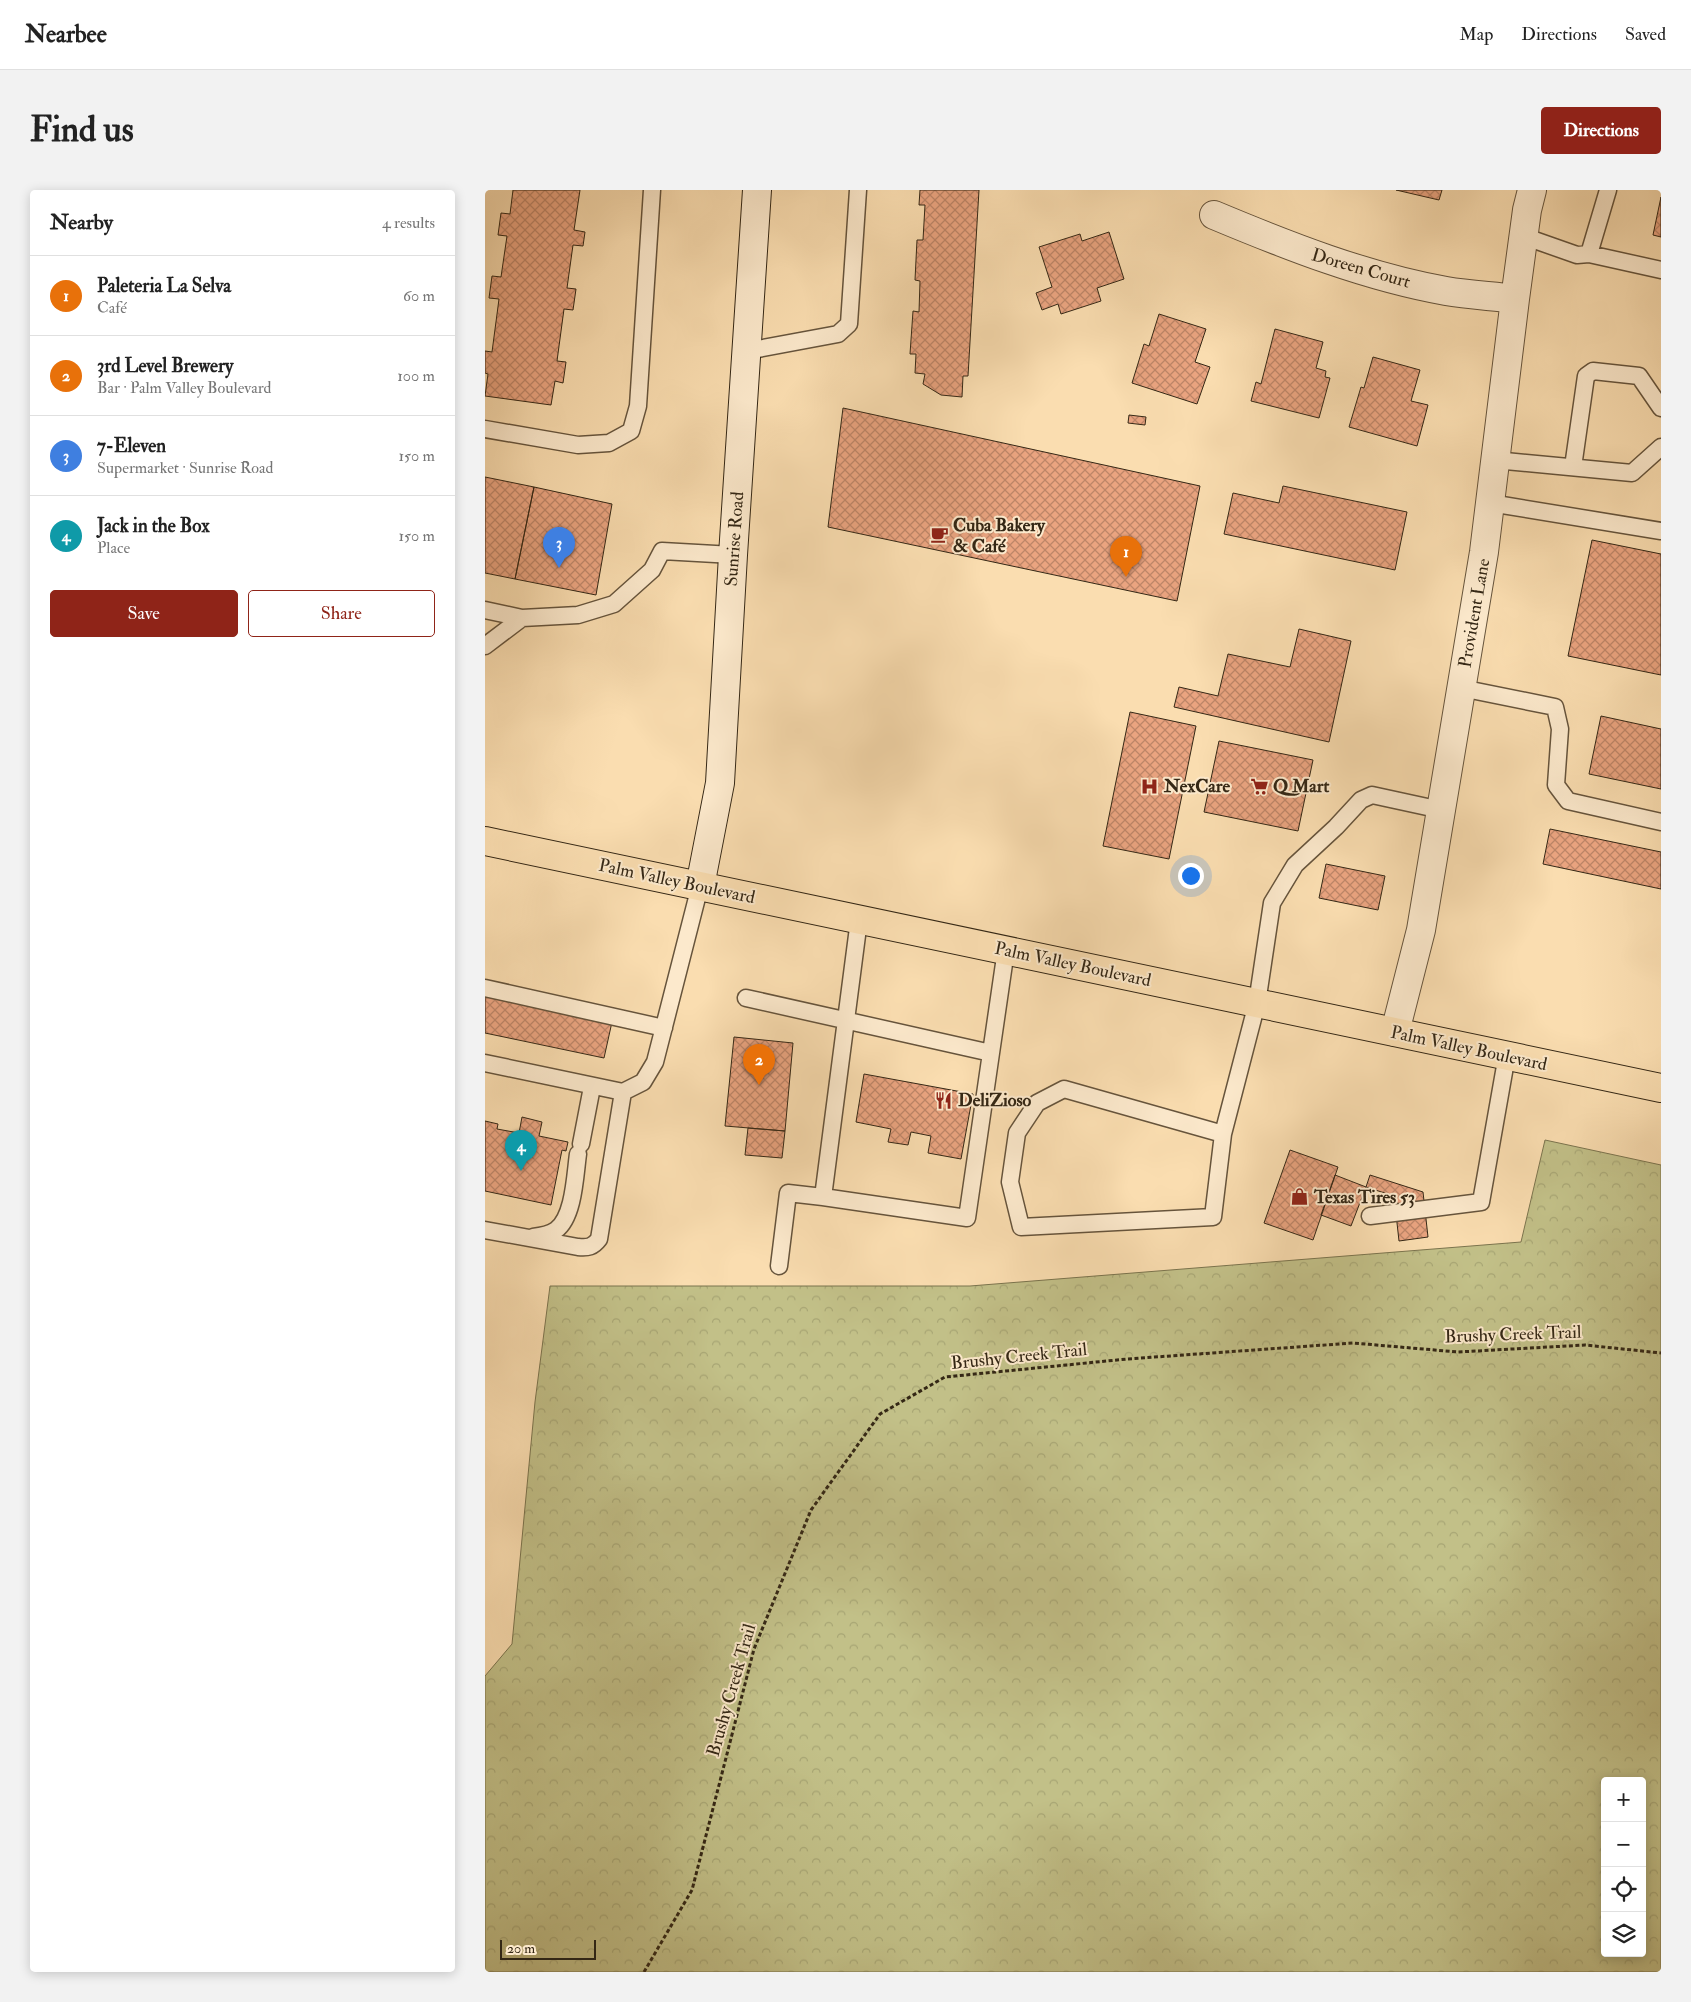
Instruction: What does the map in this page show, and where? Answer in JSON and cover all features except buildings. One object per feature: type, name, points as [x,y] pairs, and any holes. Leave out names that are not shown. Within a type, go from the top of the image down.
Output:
[{"type":"highway","name":"Palm Valley Boulevard","points":[[485,841],[1661,1088]]},
{"type":"street","name":"Sunrise Road","points":[[700,886],[720,783],[757,190]]},
{"type":"street","name":"Provident Lane","points":[[1395,1032],[1421,930],[1484,552],[1523,236],[1532,190]]},
{"type":"street","name":"Doreen Court","points":[[1213,215],[1289,246],[1367,271],[1447,291],[1515,299]]},
{"type":"lane","points":[[485,428],[578,445],[609,443],[631,431],[638,406],[652,190]]},
{"type":"lane","points":[[747,351],[838,334],[849,324],[858,190]]},
{"type":"lane","points":[[1589,254],[1608,190]]},
{"type":"lane","points":[[1523,236],[1577,255],[1589,254],[1661,270]]},
{"type":"lane","points":[[1573,467],[1586,376],[1593,371],[1639,376],[1661,408]]},
{"type":"lane","points":[[1495,460],[1632,473],[1661,447]]},
{"type":"lane","points":[[1490,503],[1661,531]]},
{"type":"lane","points":[[485,610],[522,618],[578,615],[614,604],[652,570],[662,551],[733,555]]},
{"type":"lane","points":[[485,646],[522,618]]},
{"type":"lane","points":[[1461,688],[1555,707],[1560,729],[1556,785],[1568,801],[1661,822]]},
{"type":"lane","points":[[1223,1134],[1064,1089],[1037,1103],[1017,1134],[1010,1182],[1021,1227],[1213,1217],[1223,1134],[1257,1003],[1271,903],[1295,865],[1336,827],[1361,800],[1372,796],[1441,810]]},
{"type":"lane","points":[[485,1063],[623,1092],[643,1082],[655,1062],[700,886]]},
{"type":"lane","points":[[823,1197],[859,920]]},
{"type":"lane","points":[[779,1266],[788,1193],[967,1218],[1006,950]]},
{"type":"lane","points":[[485,988],[664,1028]]},
{"type":"lane","points":[[746,998],[991,1053]]},
{"type":"lane","points":[[1370,1216],[1481,1202],[1507,1055]]},
{"type":"lane","points":[[529,1238],[545,1235],[557,1230],[569,1212],[592,1086]]},
{"type":"lane","points":[[485,1230],[587,1248],[594,1245],[599,1239],[623,1092]]},
{"type":"path","name":"Brushy Creek Trail","points":[[644,1972],[692,1890],[754,1649],[811,1510],[880,1414],[945,1377],[1127,1359],[1353,1343],[1458,1352],[1585,1345],[1661,1353]]},
{"type":"green space","points":[[1545,1140],[1661,1165],[1661,1972],[485,1972],[485,1676],[512,1644],[535,1402],[550,1286],[970,1286],[1521,1242]]},
{"type":"place","name":"Cuba Bakery & Café","points":[[939,535]]},
{"type":"place","name":"7-Eleven","points":[[559,568]]},
{"type":"place","name":"Paleteria La Selva","points":[[1126,577]]},
{"type":"place","name":"NexCare","points":[[1150,786]]},
{"type":"place","name":"Q Mart","points":[[1259,786]]},
{"type":"place","name":"3rd Level Brewery","points":[[759,1085]]},
{"type":"place","name":"DeliZioso","points":[[944,1100]]},
{"type":"place","name":"Jack in the Box","points":[[521,1171]]},
{"type":"place","name":"Texas Tires 53","points":[[1300,1197]]}]
